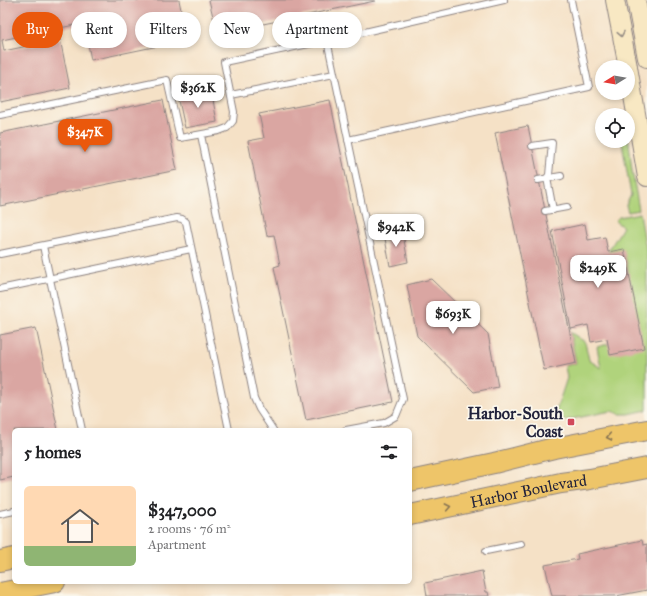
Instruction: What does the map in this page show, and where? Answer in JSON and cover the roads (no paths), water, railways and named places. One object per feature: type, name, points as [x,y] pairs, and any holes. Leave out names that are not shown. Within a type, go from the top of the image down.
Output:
[{"type":"main road","points":[[615,0],[627,60]]},
{"type":"main road","points":[[636,0],[647,58]]},
{"type":"main road","points":[[634,100],[647,177]]},
{"type":"main road","name":"Harbor Boulevard","points":[[412,481],[494,463],[554,448],[647,430]]},
{"type":"main road","name":"Harbor Boulevard","points":[[412,515],[561,483],[647,468]]},
{"type":"main road","points":[[0,561],[12,558]]},
{"type":"main road","points":[[0,593],[45,584]]},
{"type":"lane","points":[[362,32],[504,0]]},
{"type":"lane","points":[[348,140],[589,87],[571,0]]},
{"type":"lane","points":[[0,115],[167,80],[180,138],[219,132],[227,128],[234,121],[234,112],[224,62],[290,48]]},
{"type":"lane","points":[[329,48],[404,399],[396,416],[384,423],[357,428]]},
{"type":"lane","points":[[231,95],[334,74]]},
{"type":"lane","points":[[201,135],[254,398],[259,409],[272,428]]},
{"type":"lane","points":[[532,146],[552,143],[549,175],[546,178],[553,210]]},
{"type":"lane","points":[[538,180],[561,176]]},
{"type":"lane","points":[[545,211],[567,207]]},
{"type":"lane","points":[[0,254],[177,218],[186,222],[228,428]]},
{"type":"lane","points":[[43,246],[82,428]]},
{"type":"lane","points":[[0,289],[191,249]]},
{"type":"lane","points":[[0,514],[12,511]]},
{"type":"lane","points":[[486,551],[521,544]]},
{"type":"place","name":"Harbor-South Coast","points":[[571,422]]}]
